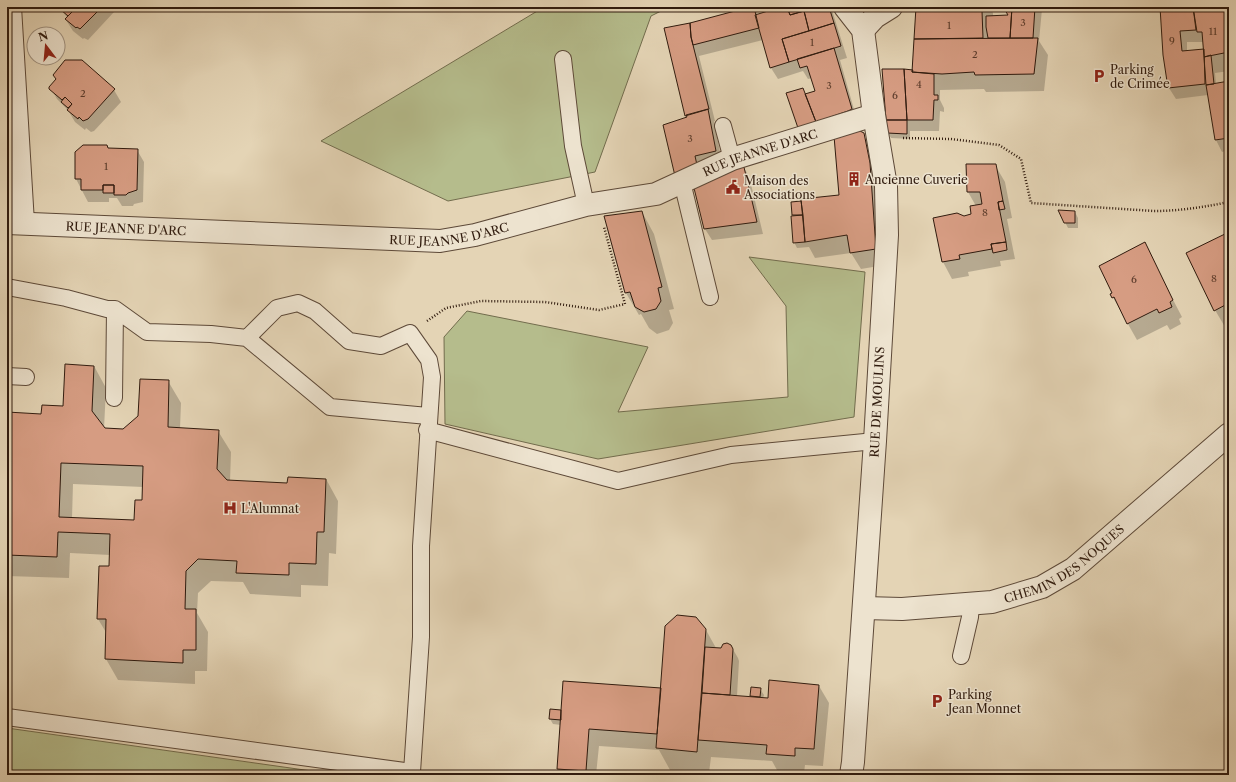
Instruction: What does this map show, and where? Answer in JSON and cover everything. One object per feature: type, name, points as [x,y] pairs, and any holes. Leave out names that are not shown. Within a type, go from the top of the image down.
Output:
[{"type":"street","points":[[10,7],[15,223]]},
{"type":"street","points":[[845,7],[863,30],[875,17],[891,7]]},
{"type":"street","name":"RUE DE MOULINS","points":[[850,775],[853,762],[864,608],[887,235],[886,186],[874,115],[863,30]]},
{"type":"street","name":"RUE JEANNE D'ARC","points":[[15,223],[386,240],[440,241],[475,235],[592,204],[656,194],[732,159],[874,115]]},
{"type":"street","name":"CHEMIN DES NOQUES","points":[[864,608],[902,609],[992,602],[1042,587],[1073,569],[1229,434]]},
{"type":"lane","points":[[563,58],[572,146],[592,204]]},
{"type":"lane","points":[[723,126],[732,159]]},
{"type":"lane","points":[[682,182],[710,297]]},
{"type":"lane","points":[[7,288],[66,298],[107,309],[115,309],[146,332],[211,334],[247,338],[330,407],[428,423],[618,481],[731,455],[875,441]]},
{"type":"lane","points":[[7,717],[412,773],[421,637],[421,546],[432,377],[429,360],[410,333],[381,346],[349,341],[315,311],[298,303],[277,308],[247,338]]},
{"type":"lane","points":[[114,398],[115,309]]},
{"type":"lane","points":[[7,376],[26,377]]},
{"type":"lane","points":[[961,656],[970,617],[971,604]]},
{"type":"path","points":[[879,139],[950,139],[998,145],[1021,159],[1031,203],[1169,211],[1229,202]]},
{"type":"path","points":[[410,333],[446,308],[481,301],[545,302],[599,310],[624,304],[592,204]]},
{"type":"green space","points":[[544,7],[669,7],[651,16],[595,172],[448,201],[321,141]]},
{"type":"green space","points":[[749,257],[865,272],[854,417],[598,459],[445,424],[444,337],[467,311],[648,347],[618,412],[788,397],[786,306]]},
{"type":"green space","points":[[7,728],[340,775],[7,775]]},
{"type":"building","points":[[62,7],[71,7],[74,10],[68,16],[60,9]]},
{"type":"building","points":[[71,7],[102,7],[80,29],[77,27],[76,28],[65,19],[74,10]]},
{"type":"building","points":[[754,7],[759,28],[693,45],[690,23]]},
{"type":"building","points":[[781,7],[787,7],[790,15],[804,11],[809,31],[782,39],[789,62],[770,68],[755,15]]},
{"type":"building","points":[[787,7],[829,7],[834,23],[809,31],[804,11],[790,15]]},
{"type":"building","points":[[916,7],[987,7],[987,10],[982,11],[983,38],[914,39]]},
{"type":"building","points":[[1003,7],[1012,7],[1010,38],[988,38],[986,16],[1008,15]]},
{"type":"building","points":[[1012,7],[1035,7],[1033,38],[1010,38]]},
{"type":"building","points":[[1160,7],[1193,7],[1196,30],[1180,31],[1182,51],[1204,49],[1205,84],[1168,88],[1163,55]]},
{"type":"building","points":[[1193,7],[1229,7],[1229,52],[1204,57],[1202,32],[1197,32]]},
{"type":"building","points":[[690,23],[691,37],[709,109],[685,116],[664,28]]},
{"type":"building","points":[[834,23],[841,46],[789,62],[782,39]]},
{"type":"building","points":[[1038,38],[1034,74],[975,75],[974,72],[942,74],[912,72],[914,39]]},
{"type":"building","points":[[834,48],[852,109],[816,122],[805,94],[815,91],[807,66],[800,68],[797,59]]},
{"type":"building","points":[[1211,55],[1214,84],[1206,85],[1204,57]]},
{"type":"building","points":[[66,60],[82,60],[115,89],[88,119],[83,121],[67,110],[72,104],[65,97],[62,100],[49,89],[56,79],[53,75],[60,66],[66,66]]},
{"type":"building","points":[[882,69],[904,69],[907,120],[886,120]]},
{"type":"building","points":[[904,69],[913,70],[912,72],[934,74],[934,95],[938,95],[938,100],[934,100],[933,120],[907,120]]},
{"type":"building","points":[[1229,81],[1229,138],[1215,140],[1206,85]]},
{"type":"building","points":[[803,88],[816,122],[798,128],[786,93]]},
{"type":"building","points":[[65,97],[72,104],[68,108],[61,102]]},
{"type":"building","points":[[708,109],[716,151],[695,156],[697,165],[675,176],[663,125],[687,117],[686,115]]},
{"type":"building","points":[[886,120],[907,120],[907,134],[887,133]]},
{"type":"building","name":"Ancienne Cuverie","points":[[858,130],[864,133],[870,163],[876,249],[850,253],[847,235],[805,242],[801,199],[839,195],[834,136]]},
{"type":"building","points":[[83,145],[107,145],[108,148],[138,149],[137,190],[126,195],[114,195],[114,185],[103,185],[103,190],[81,190],[81,179],[75,179],[75,152]]},
{"type":"building","points":[[743,163],[757,222],[704,229],[693,184]]},
{"type":"building","points":[[966,164],[996,164],[1003,201],[998,202],[1006,242],[991,244],[992,249],[959,255],[960,259],[942,262],[933,218],[957,213],[964,216],[971,214],[970,206],[982,204],[980,192],[967,192]]},
{"type":"building","points":[[103,185],[114,185],[114,193],[103,193]]},
{"type":"building","points":[[801,201],[803,215],[792,215],[791,202]]},
{"type":"building","points":[[1003,201],[1005,209],[999,210],[998,202]]},
{"type":"building","points":[[1058,210],[1075,211],[1075,223],[1064,223]]},
{"type":"building","points":[[642,211],[662,287],[658,288],[661,301],[656,309],[644,312],[635,307],[630,292],[625,293],[604,216]]},
{"type":"building","points":[[803,215],[805,242],[793,243],[791,216]]},
{"type":"building","points":[[1229,232],[1229,303],[1214,311],[1186,253]]},
{"type":"building","points":[[1006,242],[1007,250],[993,253],[991,244]]},
{"type":"building","points":[[1145,242],[1173,300],[1170,302],[1172,307],[1159,313],[1157,309],[1127,324],[1114,297],[1112,298],[1110,294],[1112,293],[1099,266]]},
{"type":"building","name":"L'Alumnat","points":[[65,364],[94,366],[92,411],[105,428],[123,429],[138,416],[140,379],[169,380],[168,427],[219,430],[217,469],[227,480],[287,483],[288,477],[326,479],[324,532],[317,532],[316,564],[289,563],[289,575],[236,573],[237,561],[198,559],[186,571],[185,609],[196,609],[196,650],[183,650],[183,663],[105,659],[106,619],[97,619],[99,566],[109,566],[110,534],[58,532],[57,557],[7,555],[7,412],[41,414],[42,405],[63,406]],"holes":[[[61,463],[143,466],[142,500],[135,500],[134,520],[59,517]]]},
{"type":"building","points":[[677,615],[696,617],[706,629],[697,752],[656,748],[665,626]]},
{"type":"building","points":[[727,643],[731,645],[733,649],[730,695],[702,693],[705,647],[721,648],[723,644]]},
{"type":"building","points":[[769,680],[819,685],[814,749],[795,748],[795,756],[766,754],[767,745],[698,740],[702,693],[768,698]]},
{"type":"building","points":[[563,681],[661,688],[657,734],[589,729],[586,771],[557,769]]},
{"type":"building","points":[[751,687],[761,688],[760,697],[750,696]]},
{"type":"building","points":[[550,709],[561,710],[561,720],[549,719]]},
{"type":"place","name":"Parking de Crimée","points":[[1099,76]]},
{"type":"place","name":"Ancienne Cuverie","points":[[854,179]]},
{"type":"place","name":"Maison des Associations","points":[[733,187]]},
{"type":"place","name":"L'Alumnat","points":[[230,508]]},
{"type":"place","name":"Parking Jean Monnet","points":[[937,701]]}]
